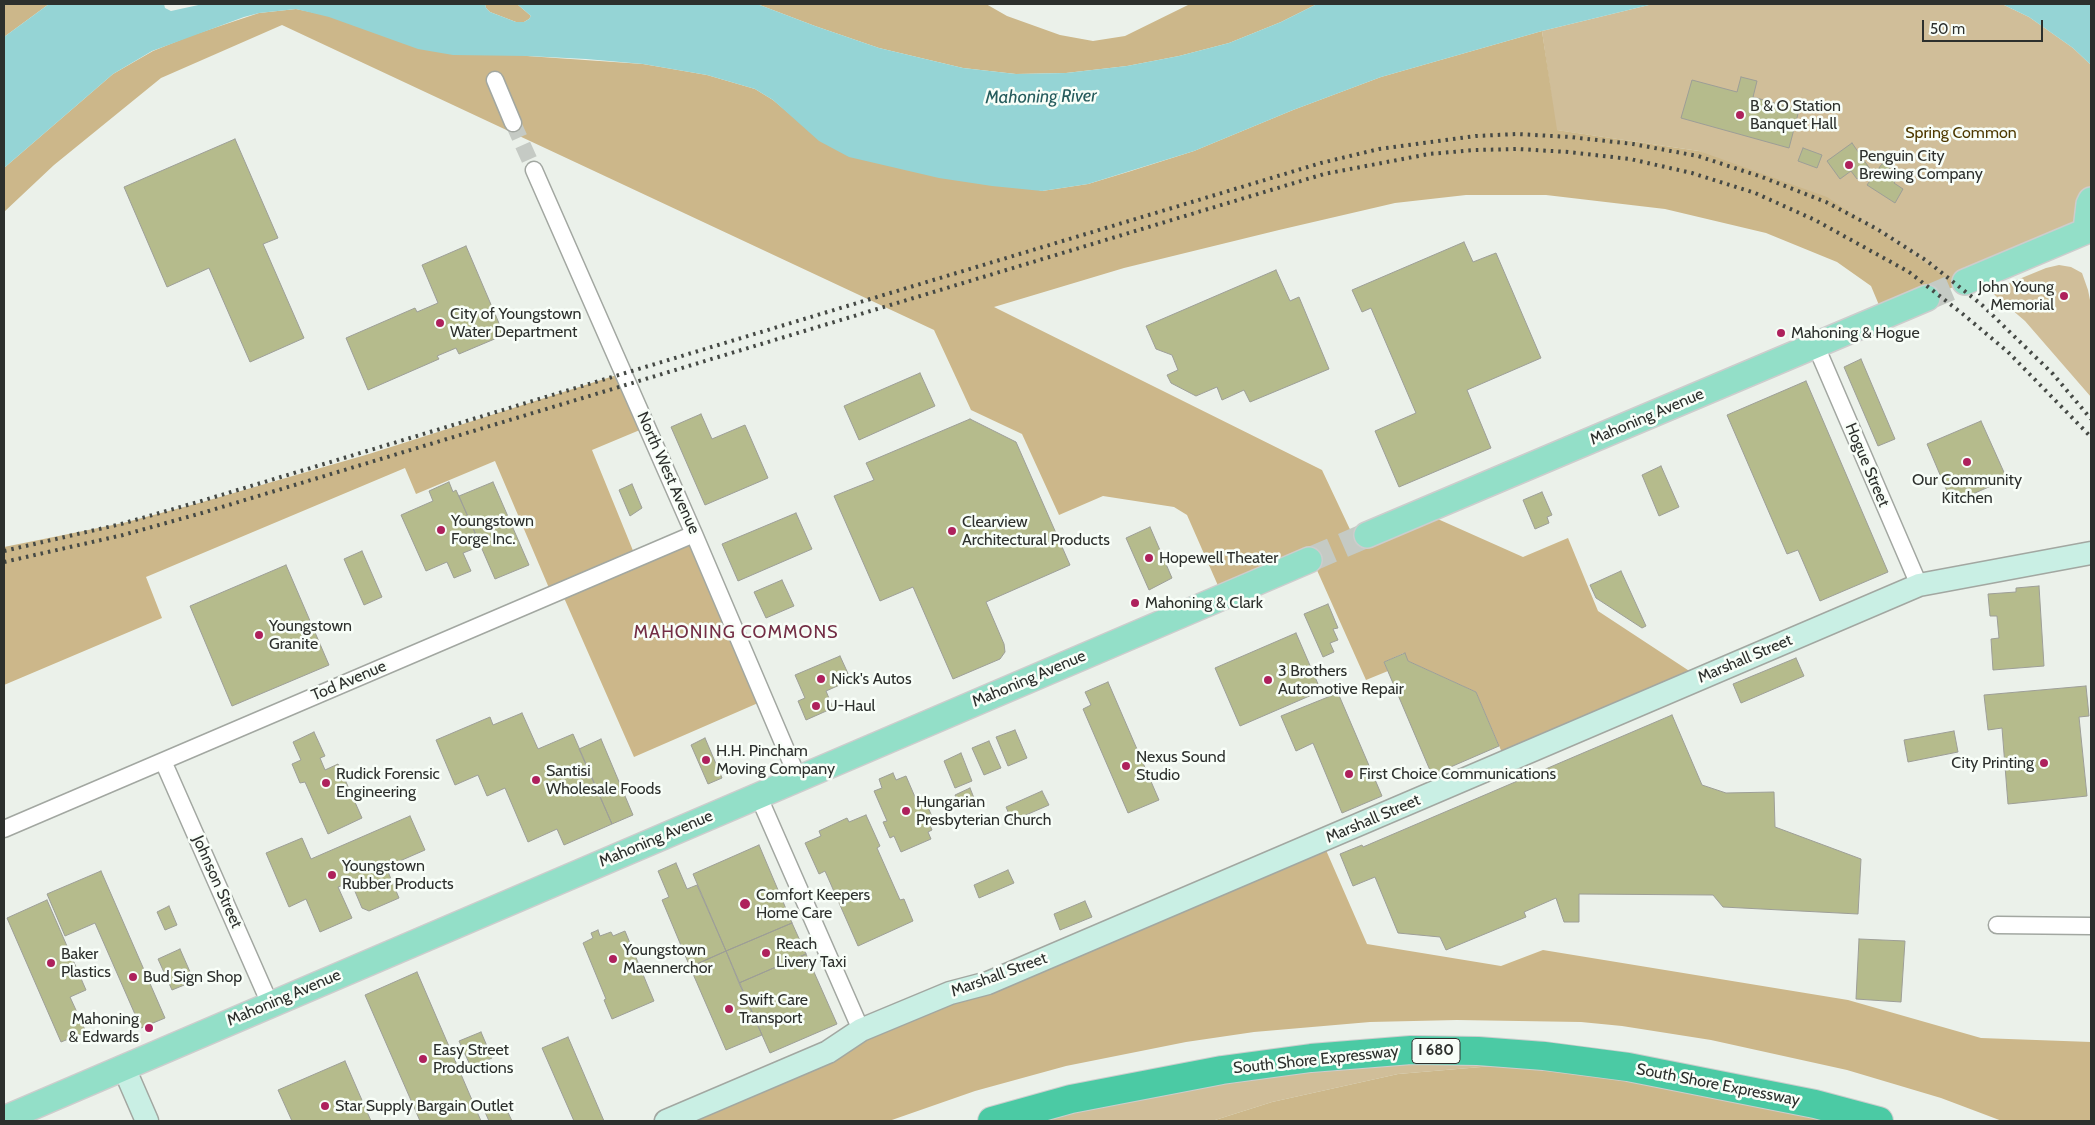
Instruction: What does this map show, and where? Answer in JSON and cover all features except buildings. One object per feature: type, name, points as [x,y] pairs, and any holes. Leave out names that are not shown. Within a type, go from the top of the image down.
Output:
[{"type":"highway","name":"South Shore Expressway","points":[[992,1121],[1071,1099],[1222,1070],[1331,1056],[1410,1050],[1478,1051],[1544,1056],[1628,1067],[1816,1104],[1879,1121]]},
{"type":"main road","points":[[1965,282],[2089,235],[2090,202]]},
{"type":"main road","name":"Mahoning Avenue","points":[[1367,535],[1927,298]]},
{"type":"main road","name":"Mahoning Avenue","points":[[4,1119],[1309,560]]},
{"type":"street","points":[[495,80],[513,123]]},
{"type":"street","name":"North West Avenue","points":[[534,170],[694,534],[798,778]]},
{"type":"street","name":"Hogue Street","points":[[1816,346],[1919,585]]},
{"type":"street","name":"Tod Avenue","points":[[4,829],[694,534]]},
{"type":"street","name":"Marshall Street","points":[[666,1121],[828,1052],[861,1030],[950,993],[988,983],[1919,585],[2091,553]]},
{"type":"street","name":"Johnson Street","points":[[163,761],[270,1004]]},
{"type":"street","points":[[758,795],[861,1030]]},
{"type":"street","points":[[1997,925],[2091,926]]},
{"type":"street","points":[[124,1068],[147,1121]]},
{"type":"green space","name":"Spring Common","points":[[1653,4],[2002,4],[2029,17],[2073,48],[2091,65],[2091,200],[2086,230],[1958,285],[1699,151],[1556,130],[1542,31]]},
{"type":"green space","points":[[2059,265],[2071,267],[2082,273],[2088,290],[2091,305],[2091,397],[2025,321],[1990,291],[2046,268]]},
{"type":"green space","points":[[1311,1058],[1595,1063],[1493,1066],[1398,1074],[1272,1102],[1212,1121],[993,1121]]},
{"type":"shaded area","points":[[4,4],[49,4],[4,37]]},
{"type":"shaded area","points":[[485,4],[517,4],[531,16],[524,22],[516,22],[490,12]]},
{"type":"shaded area","points":[[757,4],[986,4],[1007,16],[1060,35],[1093,41],[1125,36],[1190,4],[1317,4],[1281,22],[1229,43],[1179,56],[1127,66],[1066,73],[1016,74],[963,68],[879,48]]},
{"type":"shaded area","points":[[296,9],[527,56],[643,64],[707,75],[755,89],[773,100],[791,115],[1042,191],[1088,184],[1194,151],[1293,110],[1381,77],[1542,31],[1557,130],[1699,151],[1827,197],[1958,285],[1884,317],[1871,286],[1837,262],[1766,233],[1665,209],[1546,195],[1466,195],[1395,203],[1279,230],[1124,268],[994,307],[1322,470],[1355,540],[1422,512],[1523,557],[1568,538],[1598,611],[1700,678],[1506,762],[1476,692],[1408,661],[1404,653],[1384,662],[1388,671],[1366,680],[1312,559],[1223,597],[1187,515],[1174,507],[1103,496],[1059,515],[1022,434],[971,410],[934,330],[282,25],[161,78],[54,165],[4,212],[4,168],[113,74],[153,51],[190,36],[259,13]]},
{"type":"shaded area","points":[[623,373],[647,427],[592,450],[636,558],[694,534],[765,700],[634,757],[561,591],[552,595],[495,461],[416,494],[405,468],[146,577],[162,618],[4,685],[4,547],[123,523],[199,503],[369,454]]},
{"type":"shaded area","points":[[1322,841],[1367,944],[1501,966],[1543,950],[1848,1000],[1981,1038],[2091,1042],[2091,1121],[2002,1121],[1941,1098],[1847,1070],[1711,1040],[1622,1026],[1581,1022],[1457,1020],[1370,1022],[1254,1032],[1186,1042],[1066,1066],[975,1091],[889,1121],[666,1121]]},
{"type":"shaded area","points":[[1595,1063],[1879,1121],[1212,1121],[1272,1102],[1398,1074],[1493,1066]]},
{"type":"water","name":"Mahoning River","points":[[49,4],[164,4],[165,8],[171,11],[203,4],[485,4],[490,12],[516,22],[524,22],[531,16],[517,4],[757,4],[879,48],[963,68],[1016,74],[1066,73],[1127,66],[1179,56],[1229,43],[1281,22],[1317,4],[1653,4],[1542,31],[1381,77],[1293,110],[1194,151],[1088,184],[1042,191],[939,178],[849,157],[819,141],[773,100],[755,89],[707,75],[643,64],[586,59],[453,55],[418,49],[329,17],[296,9],[259,13],[244,17],[152,51],[113,74],[4,168],[4,37]]},
{"type":"water","points":[[2002,4],[2091,4],[2091,65],[2073,48],[2029,17]]},
{"type":"tunnel","points":[[513,123],[534,170]]},
{"type":"tunnel","points":[[1927,298],[1965,282]]},
{"type":"tunnel","points":[[1309,560],[1367,535]]},
{"type":"railway","points":[[4,551],[121,524],[198,502],[1321,163],[1379,149],[1476,136],[1517,134],[1570,137],[1633,144],[1698,156],[1762,177],[1826,202],[1877,229],[1927,261],[1982,305],[2053,374],[2091,419]]},
{"type":"railway","points":[[4,562],[123,535],[202,513],[1324,174],[1429,154],[1475,150],[1518,149],[1630,159],[1692,173],[1755,193],[1815,220],[1909,272],[1964,315],[2008,352],[2091,437]]},
{"type":"place","name":"B & O Station Banquet Hall","points":[[1740,115]]},
{"type":"place","name":"Penguin City Brewing Company","points":[[1849,165]]},
{"type":"place","name":"John Young Memorial","points":[[2064,296]]},
{"type":"place","name":"City of Youngstown Water Department","points":[[440,323]]},
{"type":"place","name":"Mahoning & Hogue","points":[[1781,333]]},
{"type":"place","name":"Our Community Kitchen","points":[[1967,462]]},
{"type":"place","name":"Youngstown Forge Inc.","points":[[441,530]]},
{"type":"place","name":"Clearview Architectural Products","points":[[952,531]]},
{"type":"place","name":"Hopewell Theater","points":[[1149,558]]},
{"type":"place","name":"Mahoning & Clark","points":[[1135,603]]},
{"type":"place","name":"Youngstown Granite","points":[[259,635]]},
{"type":"place","name":"Nick's Autos","points":[[821,679]]},
{"type":"place","name":"3 Brothers Automotive Repair","points":[[1268,680]]},
{"type":"place","name":"U-Haul","points":[[816,706]]},
{"type":"place","name":"H.H. Pincham Moving Company","points":[[706,760]]},
{"type":"place","name":"City Printing","points":[[2044,763]]},
{"type":"place","name":"Nexus Sound Studio","points":[[1126,766]]},
{"type":"place","name":"First Choice Communications","points":[[1349,774]]},
{"type":"place","name":"Santisi Wholesale Foods","points":[[536,780]]},
{"type":"place","name":"Rudick Forensic Engineering","points":[[326,783]]},
{"type":"place","name":"Hungarian Presbyterian Church","points":[[906,811]]},
{"type":"place","name":"Youngstown Rubber Products","points":[[332,875]]},
{"type":"place","name":"Comfort Keepers Home Care","points":[[745,904]]},
{"type":"place","name":"Reach Livery Taxi","points":[[766,953]]},
{"type":"place","name":"Youngstown Maennerchor","points":[[613,959]]},
{"type":"place","name":"Baker Plastics","points":[[51,963]]},
{"type":"place","name":"Bud Sign Shop","points":[[133,977]]},
{"type":"place","name":"Swift Care Transport","points":[[729,1009]]},
{"type":"place","name":"Mahoning & Edwards","points":[[149,1028]]},
{"type":"place","name":"Easy Street Productions","points":[[423,1059]]},
{"type":"place","name":"Star Supply Bargain Outlet","points":[[325,1106]]},
{"type":"district","name":"MAHONING COMMONS","points":[[736,633]]}]
